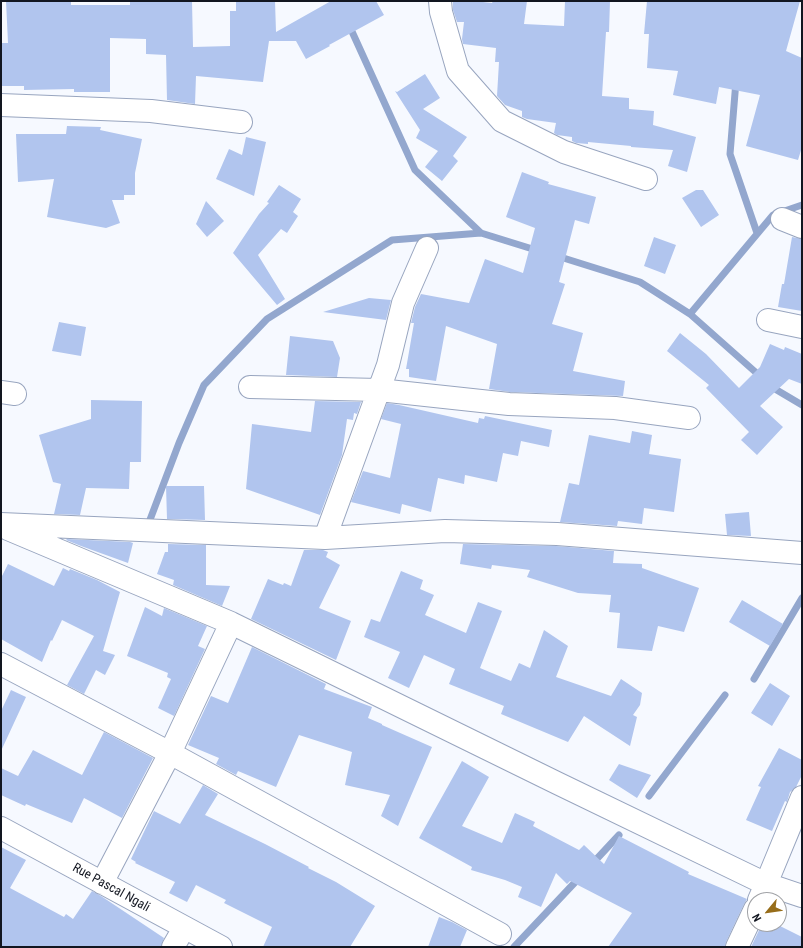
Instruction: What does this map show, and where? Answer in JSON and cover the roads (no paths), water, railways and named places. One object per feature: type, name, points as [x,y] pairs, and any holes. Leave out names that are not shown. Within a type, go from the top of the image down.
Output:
[{"type":"street","points":[[440,1],[441,12],[458,71],[502,121],[564,152],[646,179]]},
{"type":"street","points":[[1,105],[150,111],[241,122]]},
{"type":"street","points":[[782,219],[802,227]]},
{"type":"street","points":[[325,538],[388,365],[403,303],[427,248]]},
{"type":"street","points":[[768,320],[802,327]]},
{"type":"street","points":[[250,387],[379,390],[509,404],[615,408],[689,418]]},
{"type":"street","points":[[1,525],[325,538],[445,531],[549,533],[802,553]]},
{"type":"street","points":[[1,525],[231,623],[543,776],[763,892],[802,796]]},
{"type":"street","points":[[102,883],[170,752],[231,623]]},
{"type":"street","points":[[1,664],[170,752],[500,934]]},
{"type":"street","name":"Rue Pascal Ngali","points":[[1,828],[221,947]]},
{"type":"street","points":[[787,894],[802,896]]},
{"type":"street","points":[[737,947],[747,926]]},
{"type":"street","points":[[173,947],[184,928]]},
{"type":"waterway","points":[[349,25],[415,170],[481,233],[539,251]]},
{"type":"waterway","points":[[736,81],[730,154],[757,233]]},
{"type":"waterway","points":[[690,314],[773,215],[802,205]]},
{"type":"waterway","points":[[148,525],[179,443],[204,385],[267,319],[392,240],[481,233]]},
{"type":"waterway","points":[[557,256],[640,282],[690,314],[761,377]]},
{"type":"waterway","points":[[770,386],[802,405]]},
{"type":"waterway","points":[[754,679],[802,598]]},
{"type":"waterway","points":[[649,796],[725,695]]},
{"type":"waterway","points":[[592,864],[619,835]]},
{"type":"waterway","points":[[514,947],[580,877]]}]
